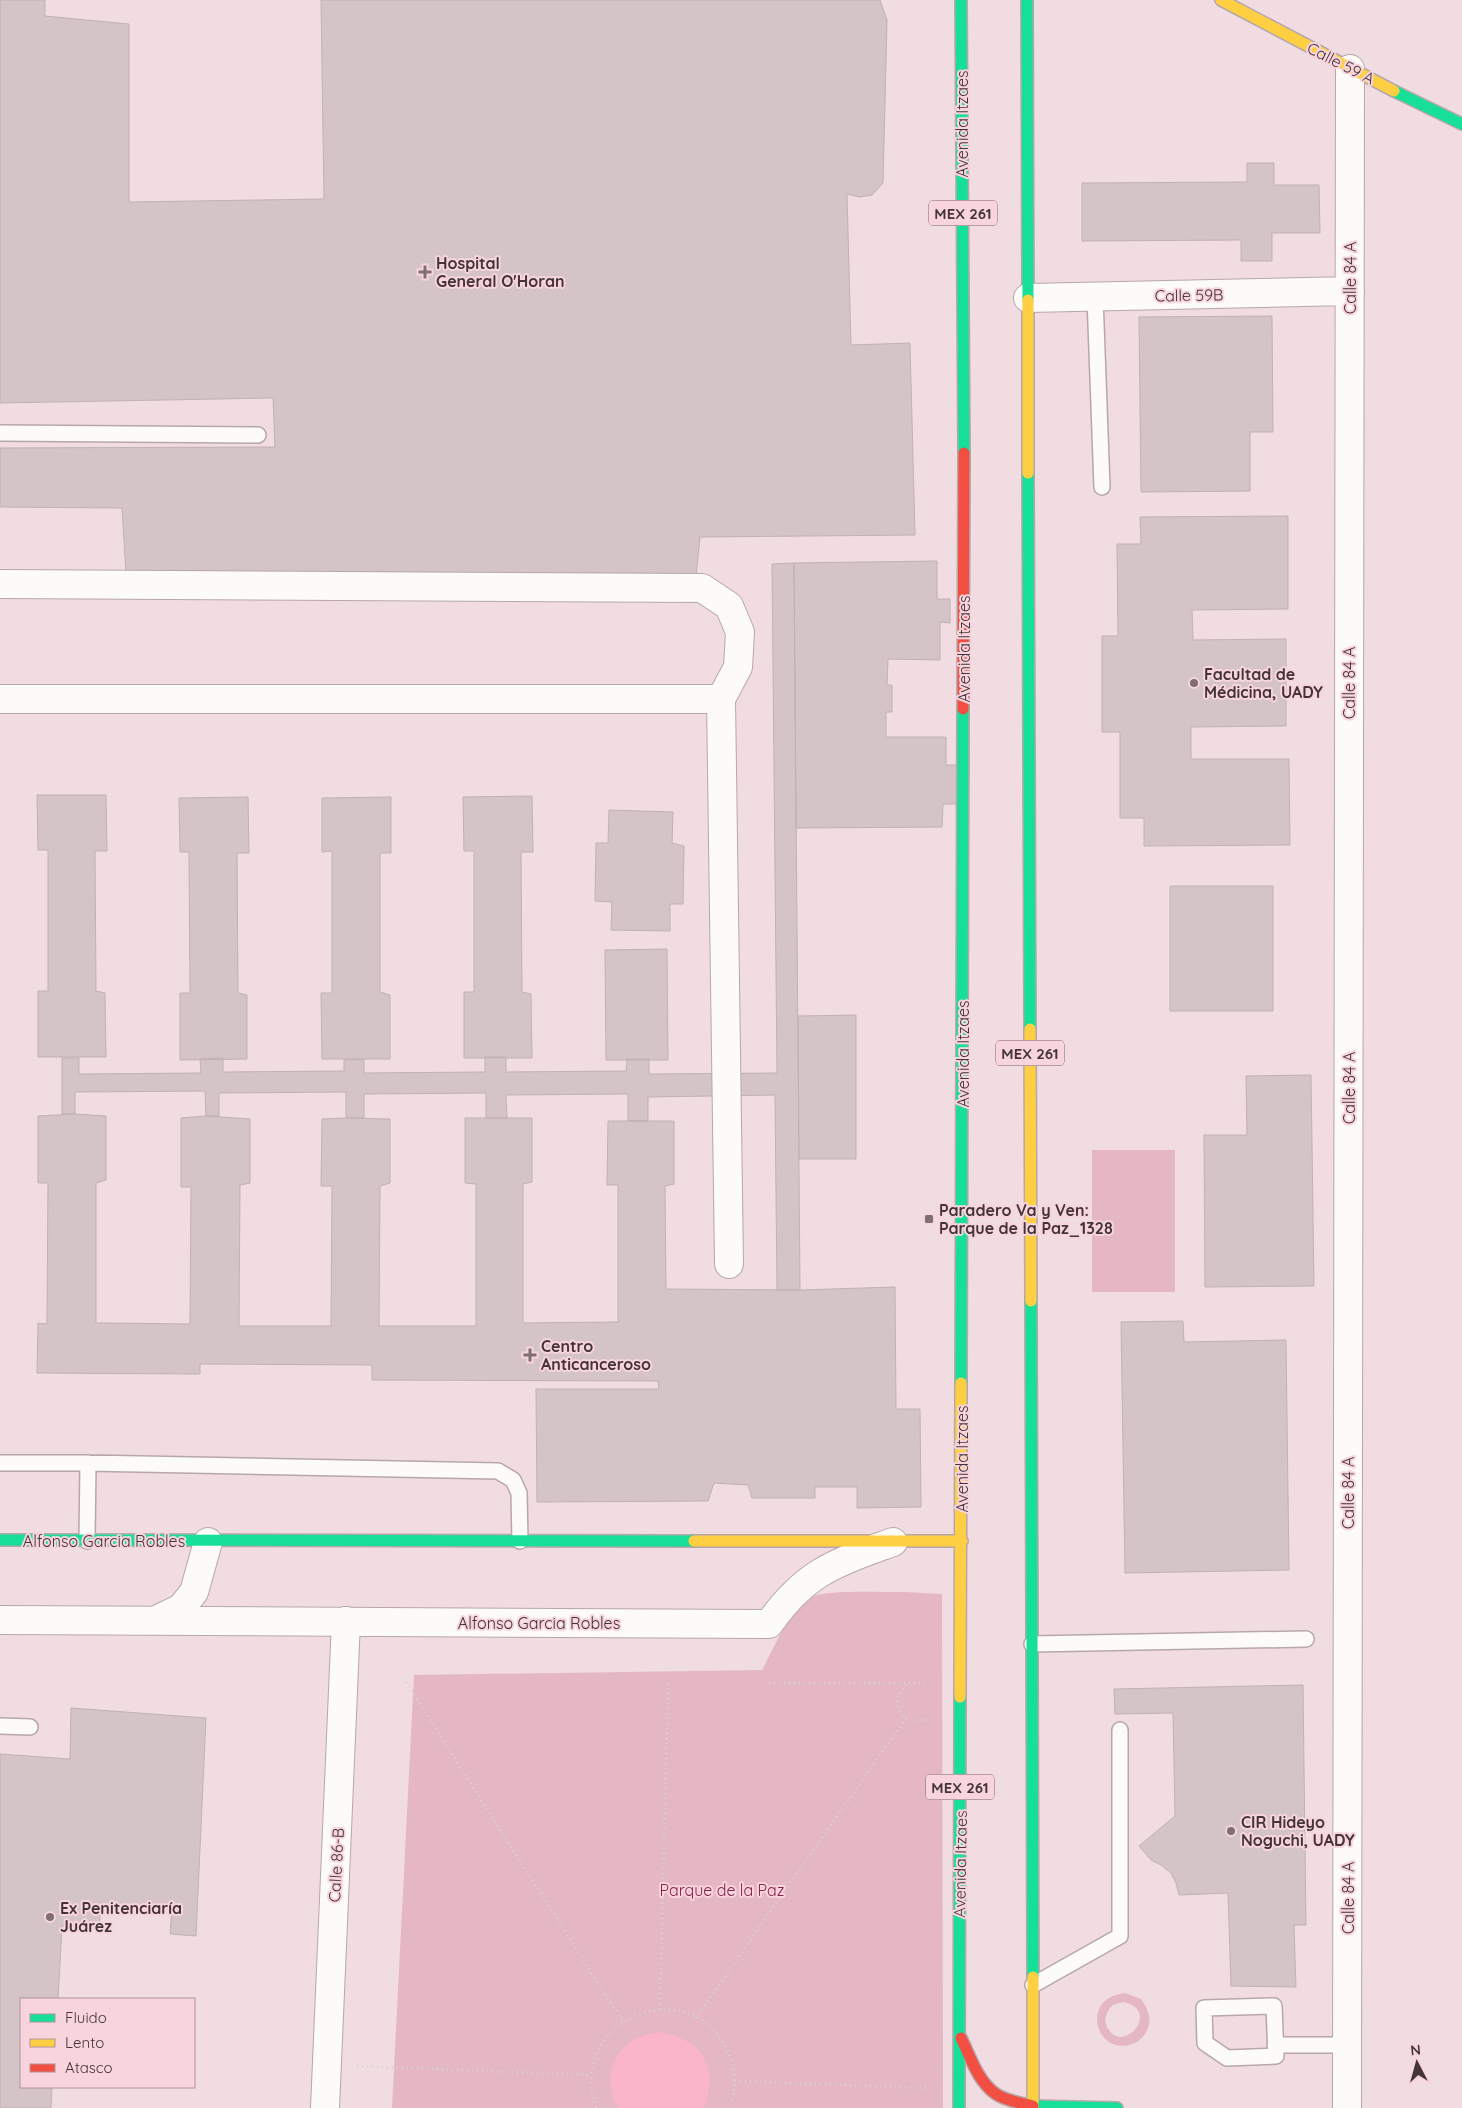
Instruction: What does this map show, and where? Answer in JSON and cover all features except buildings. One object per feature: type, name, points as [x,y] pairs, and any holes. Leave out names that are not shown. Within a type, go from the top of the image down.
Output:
[{"type":"main road","points":[[956,0],[961,12]]},
{"type":"main road","name":"Avenida Itzaes","points":[[959,2108],[964,403],[961,0]]},
{"type":"main road","name":"MEX 261","points":[[1027,0],[1033,2107]]},
{"type":"main road","name":"Calle 59 A","points":[[1222,0],[1350,69],[1462,124]]},
{"type":"main road","name":"Alfonso Garcia Robles","points":[[0,1540],[208,1542],[962,1541]]},
{"type":"main road","points":[[958,2033],[978,2072],[994,2093],[1009,2100],[1033,2107],[1117,2108]]},
{"type":"street","name":"Calle 84 A","points":[[1347,2108],[1350,69]]},
{"type":"street","name":"Calle 59B","points":[[1028,298],[1350,291]]},
{"type":"street","points":[[0,584],[702,588],[729,606],[740,632],[738,667],[721,699],[729,1264]]},
{"type":"street","points":[[0,699],[721,699]]},
{"type":"street","name":"Alfonso Garcia Robles","points":[[155,1620],[181,1608],[194,1592],[208,1542]]},
{"type":"street","name":"Alfonso Garcia Robles","points":[[0,1620],[769,1624],[779,1609],[812,1577],[836,1563],[893,1542]]},
{"type":"street","name":"Calle 86-B","points":[[325,2108],[346,1621]]},
{"type":"lane","points":[[1095,297],[1102,487]]},
{"type":"lane","points":[[0,433],[258,435]]},
{"type":"lane","points":[[0,1463],[498,1471],[513,1480],[518,1493],[520,1541]]},
{"type":"lane","points":[[87,1541],[88,1463]]},
{"type":"lane","points":[[1032,1644],[1306,1639]]},
{"type":"lane","points":[[0,1726],[30,1727]]},
{"type":"lane","points":[[1033,1985],[1120,1936],[1120,1730]]},
{"type":"lane","points":[[1274,2006],[1275,2045],[1276,2056],[1227,2058],[1205,2043],[1204,2008],[1274,2006]]},
{"type":"lane","points":[[1275,2045],[1347,2045]]},
{"type":"path","points":[[406,1682],[623,2022]]},
{"type":"path","points":[[660,2009],[668,1683]]},
{"type":"path","points":[[769,1683],[933,1683]]},
{"type":"path","points":[[906,1684],[903,1685],[897,1697],[899,1710],[906,1718],[921,1721],[933,1715]]},
{"type":"path","points":[[696,2018],[906,1718]]},
{"type":"path","points":[[596,2108],[591,2092],[591,2075],[595,2056],[604,2038],[623,2022],[638,2014],[660,2009],[680,2011],[696,2018],[714,2031],[725,2046],[732,2062],[735,2081],[729,2108]]},
{"type":"path","points":[[327,2065],[591,2075]]},
{"type":"path","points":[[735,2081],[934,2088]]},
{"type":"green space","points":[[1092,1150],[1175,1150],[1175,1292],[1092,1292]]},
{"type":"green space","name":"Parque de la Paz","points":[[851,1592],[942,1594],[943,2108],[392,2108],[414,1675],[762,1670],[797,1607],[810,1597],[822,1594]]},
{"type":"green space","points":[[1125,1993],[1141,1999],[1148,2011],[1148,2028],[1142,2038],[1132,2044],[1119,2046],[1109,2042],[1102,2035],[1098,2025],[1098,2015],[1102,2005],[1111,1997]],"holes":[[[1123,2002],[1134,2007],[1139,2014],[1136,2029],[1121,2037],[1114,2035],[1106,2024],[1106,2015],[1109,2010],[1113,2005]]]},
{"type":"shaded area","points":[[661,2032],[687,2041],[703,2057],[708,2067],[709,2078],[709,2091],[705,2106],[703,2108],[618,2108],[611,2090],[611,2072],[618,2055],[634,2040],[645,2035]]},
{"type":"traffic: fast","points":[[961,0],[964,453]]},
{"type":"traffic: fast","points":[[1027,0],[1028,300]]},
{"type":"traffic: fast","points":[[1394,91],[1462,124]]},
{"type":"traffic: fast","points":[[1028,473],[1030,1029]]},
{"type":"traffic: fast","points":[[961,1383],[963,709]]},
{"type":"traffic: fast","points":[[1031,1301],[1033,1977]]},
{"type":"traffic: fast","points":[[0,1540],[694,1541]]},
{"type":"traffic: fast","points":[[959,2108],[960,1697]]},
{"type":"traffic: fast","points":[[1033,2106],[1117,2108]]},
{"type":"traffic: slow","points":[[1221,0],[1394,91]]},
{"type":"traffic: slow","points":[[1028,300],[1028,473]]},
{"type":"traffic: slow","points":[[1030,1029],[1031,1301]]},
{"type":"traffic: slow","points":[[960,1697],[961,1383]]},
{"type":"traffic: slow","points":[[694,1541],[962,1541]]},
{"type":"traffic: slow","points":[[1033,1977],[1033,2108]]},
{"type":"traffic: jam","points":[[963,709],[964,453]]},
{"type":"traffic: jam","points":[[961,2038],[979,2076],[990,2089],[996,2094],[1014,2102],[1033,2106]]},
{"type":"place","name":"Hospital General O'Horan","points":[[425,272]]},
{"type":"place","name":"Facultad de Médicina, UADY","points":[[1194,683]]},
{"type":"place","name":"Paradero Va y Ven: Parque de la Paz_1328","points":[[929,1219]]},
{"type":"place","name":"Centro Anticanceroso","points":[[530,1355]]},
{"type":"place","name":"CIR Hideyo Noguchi, UADY","points":[[1231,1831]]},
{"type":"place","name":"Ex Penitenciaría Juárez","points":[[50,1917]]}]
